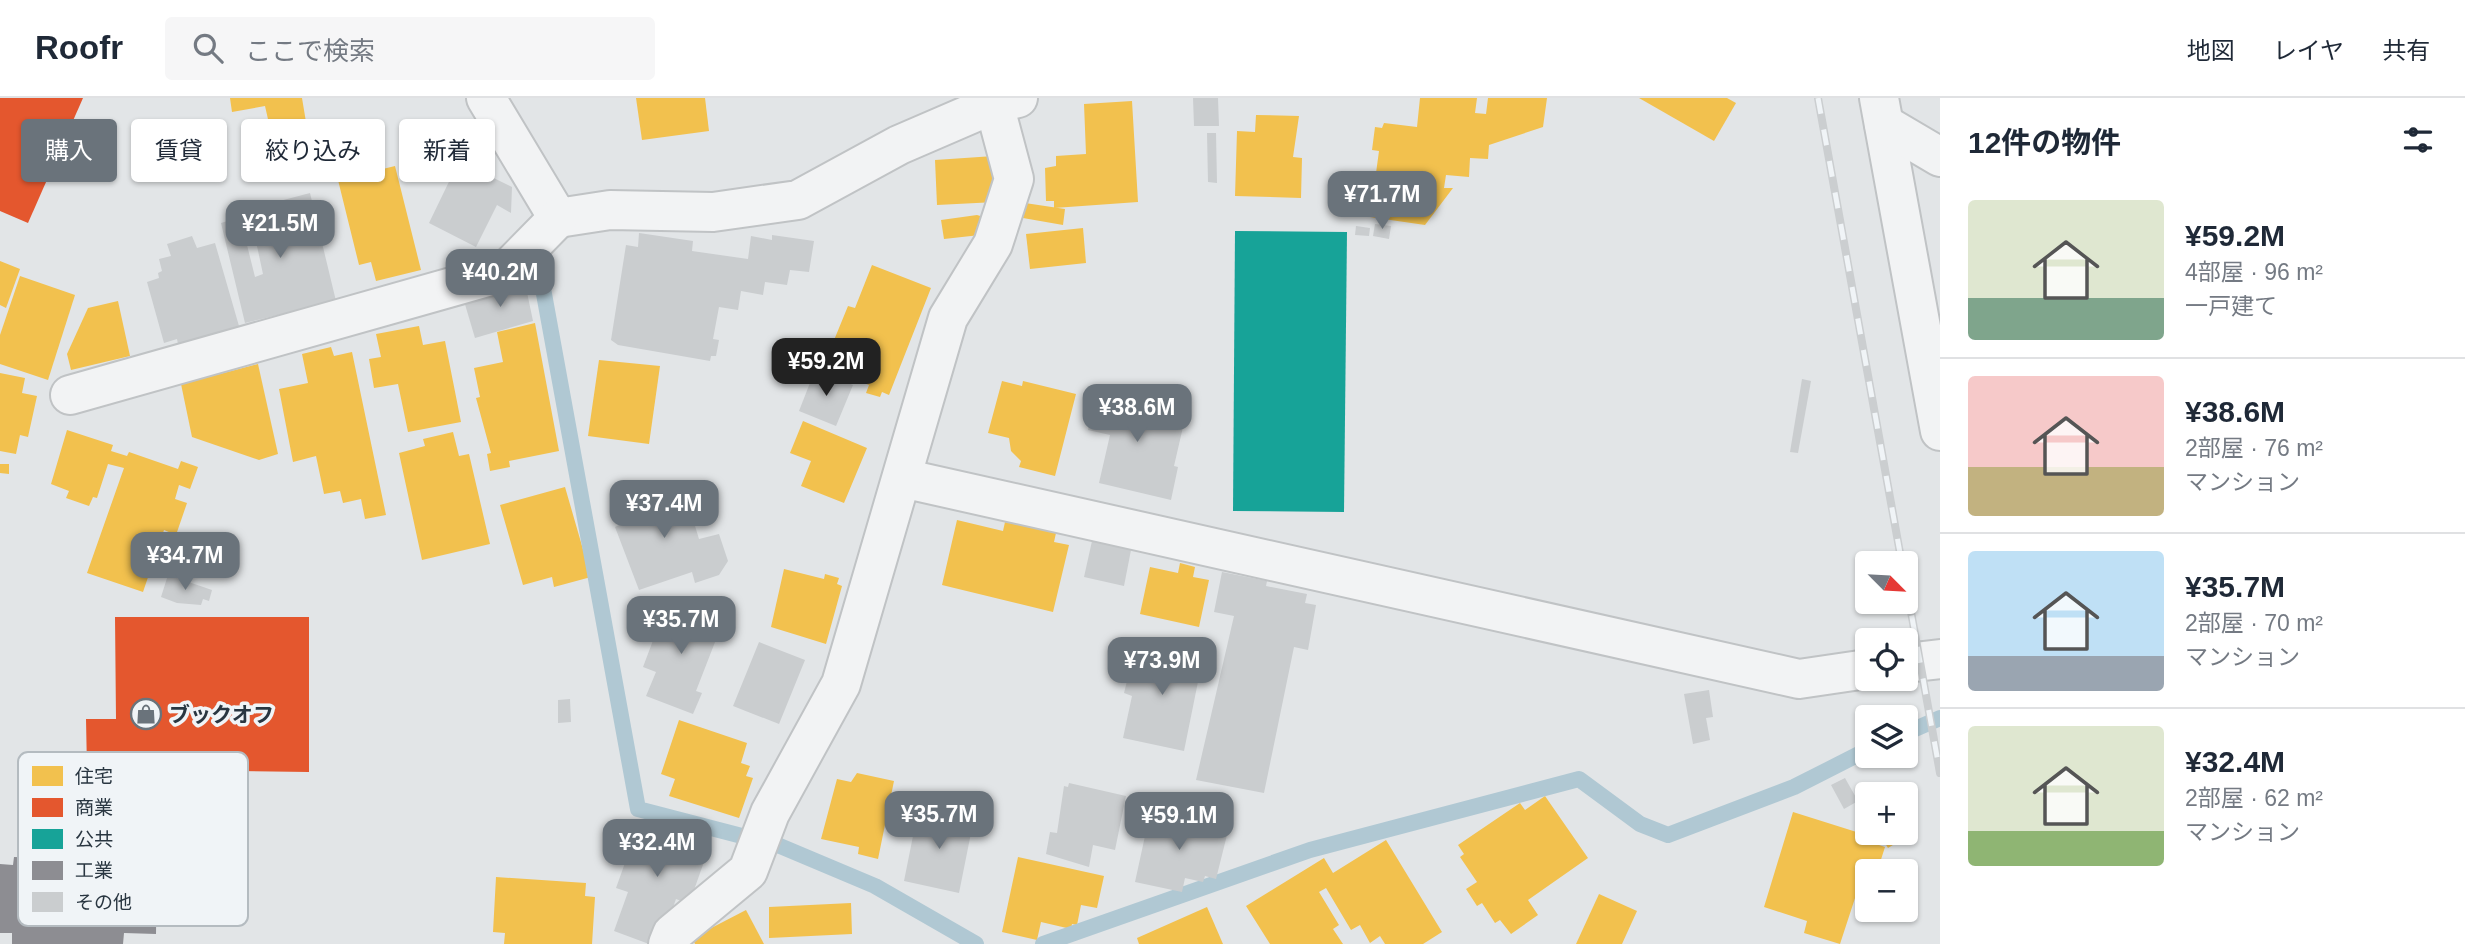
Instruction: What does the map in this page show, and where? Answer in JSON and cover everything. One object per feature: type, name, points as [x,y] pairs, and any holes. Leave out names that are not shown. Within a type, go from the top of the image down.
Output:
[{"type":"street","points":[[486,98],[558,218]]},
{"type":"street","points":[[70,395],[506,272],[558,218],[610,210],[713,212],[798,200],[899,145],[1006,101],[1014,179],[993,244],[948,318],[841,684],[770,813],[748,871],[672,934],[668,944]]},
{"type":"street","points":[[1881,111],[1940,157]]},
{"type":"street","points":[[1881,111],[1940,431]]},
{"type":"street","points":[[902,478],[1799,679],[1855,671]]},
{"type":"street","points":[[1918,662],[1940,659]]},
{"type":"building: 住宅","points":[[230,98],[302,98],[306,119],[268,119],[265,106],[232,112]]},
{"type":"building: 住宅","points":[[636,98],[705,98],[709,131],[642,140]]},
{"type":"building: 住宅","points":[[1420,98],[1477,98],[1475,113],[1486,114],[1488,98],[1547,98],[1543,127],[1489,145],[1488,159],[1470,158],[1469,177],[1446,175],[1444,188],[1453,188],[1425,225],[1370,217],[1379,151],[1372,150],[1375,127],[1382,128],[1384,123],[1417,127]]},
{"type":"building: 住宅","points":[[1639,98],[1727,98],[1736,103],[1714,141]]},
{"type":"building: 住宅","points":[[1132,101],[1138,202],[1054,208],[1054,201],[1046,201],[1045,168],[1056,166],[1056,156],[1086,154],[1084,104]]},
{"type":"building: 住宅","points":[[1256,115],[1299,116],[1293,157],[1302,158],[1301,198],[1235,196],[1237,131],[1255,132]]},
{"type":"building: 住宅","points":[[994,156],[996,202],[937,205],[935,160]]},
{"type":"building: 住宅","points":[[395,166],[421,270],[376,281],[371,262],[359,265],[338,182],[385,182],[385,168]]},
{"type":"building: 住宅","points":[[1025,203],[1065,209],[1063,225],[1023,218]]},
{"type":"building: 住宅","points":[[977,215],[987,218],[980,235],[944,239],[941,220]]},
{"type":"building: 住宅","points":[[1083,228],[1086,263],[1030,269],[1026,234]]},
{"type":"building: 住宅","points":[[0,261],[20,269],[6,308],[0,305]]},
{"type":"building: 住宅","points":[[872,265],[931,288],[889,395],[882,392],[880,397],[866,393],[869,385],[823,367],[848,306],[855,308]]},
{"type":"building: 住宅","points":[[20,276],[75,295],[48,380],[0,364],[0,335]]},
{"type":"building: 住宅","points":[[118,301],[130,356],[71,370],[67,354],[88,308]]},
{"type":"building: 住宅","points":[[535,323],[559,451],[509,461],[510,467],[490,471],[487,454],[491,453],[476,398],[480,397],[474,368],[503,362],[497,332]]},
{"type":"building: 住宅","points":[[419,326],[423,345],[445,341],[461,422],[408,432],[398,384],[374,388],[369,359],[381,357],[376,334]]},
{"type":"building: 住宅","points":[[331,347],[334,356],[352,352],[386,515],[365,519],[361,499],[343,503],[340,491],[324,494],[316,456],[293,462],[279,389],[308,383],[302,354]]},
{"type":"building: 住宅","points":[[599,360],[660,366],[649,444],[588,436]]},
{"type":"building: 住宅","points":[[258,364],[278,454],[259,460],[192,437],[181,384]]},
{"type":"building: 住宅","points":[[0,373],[25,378],[22,393],[37,396],[28,437],[20,435],[16,454],[0,451]]},
{"type":"building: 住宅","points":[[1002,381],[1022,386],[1023,381],[1076,394],[1055,476],[1019,467],[1021,461],[1011,451],[1009,438],[988,433]]},
{"type":"building: 住宅","points":[[803,421],[867,448],[844,503],[801,486],[811,461],[790,453]]},
{"type":"building: 住宅","points":[[67,430],[113,445],[111,451],[127,456],[129,452],[178,469],[181,461],[198,467],[190,489],[179,485],[175,499],[187,503],[176,535],[164,530],[143,592],[87,573],[124,468],[108,464],[97,498],[93,497],[89,506],[66,498],[69,491],[51,484]]},
{"type":"building: 住宅","points":[[453,432],[459,456],[469,454],[490,544],[422,560],[399,453],[425,446],[423,439]]},
{"type":"building: 住宅","points":[[0,464],[9,464],[9,474],[0,473]]},
{"type":"building: 住宅","points":[[565,487],[591,577],[554,587],[552,577],[523,585],[500,505]]},
{"type":"building: 住宅","points":[[957,520],[1003,531],[1005,522],[1056,533],[1054,542],[1069,545],[1053,612],[942,585]]},
{"type":"building: 住宅","points":[[1180,563],[1195,567],[1193,577],[1209,580],[1199,627],[1140,614],[1150,567],[1178,573]]},
{"type":"building: 住宅","points":[[784,569],[824,579],[825,574],[839,578],[837,584],[842,586],[826,644],[771,627]]},
{"type":"building: 住宅","points":[[679,720],[747,743],[741,763],[750,766],[746,776],[753,778],[739,818],[669,796],[675,779],[661,774]]},
{"type":"building: 住宅","points":[[857,773],[894,781],[878,859],[858,854],[859,847],[821,839],[837,779],[851,782]]},
{"type":"building: 住宅","points":[[1545,796],[1588,858],[1528,900],[1538,915],[1511,934],[1500,920],[1495,923],[1482,903],[1477,906],[1466,889],[1477,882],[1460,857],[1464,854],[1458,845],[1520,803],[1525,810]]},
{"type":"building: 住宅","points":[[1793,812],[1855,832],[1855,845],[1885,847],[1881,859],[1855,859],[1855,898],[1840,944],[1804,933],[1807,921],[1764,907]]},
{"type":"building: 住宅","points":[[1386,840],[1442,932],[1423,944],[1385,944],[1380,936],[1370,943],[1360,925],[1351,930],[1326,888],[1319,892],[1339,925],[1333,929],[1343,944],[1270,944],[1246,906],[1324,858],[1333,873]]},
{"type":"building: 住宅","points":[[1018,857],[1104,876],[1097,908],[1081,905],[1077,925],[1072,924],[1071,929],[1041,922],[1037,940],[1002,932]]},
{"type":"building: 住宅","points":[[496,877],[586,883],[585,896],[595,897],[592,944],[504,944],[505,933],[493,932]]},
{"type":"building: 住宅","points":[[1599,894],[1637,911],[1622,944],[1576,944]]},
{"type":"building: 住宅","points":[[851,903],[852,934],[769,938],[769,907]]},
{"type":"building: 住宅","points":[[1207,907],[1223,944],[1139,944],[1137,938]]},
{"type":"building: 住宅","points":[[746,910],[764,944],[695,944],[692,938]]},
{"type":"building: 商業","points":[[0,98],[83,98],[74,119],[21,119],[21,182],[46,182],[28,223],[0,211]]},
{"type":"building: 商業","points":[[115,617],[309,617],[309,772],[248,771],[248,752],[87,752],[86,719],[116,719]]},
{"type":"building: 公共","points":[[1235,231],[1347,232],[1344,512],[1233,511]]},
{"type":"building: 工業","points":[[14,857],[18,857],[18,926],[156,926],[156,934],[124,933],[123,944],[12,944],[12,933],[0,933],[0,864],[13,865]]},
{"type":"building: その他","points":[[1193,98],[1218,98],[1219,126],[1194,126]]},
{"type":"building: その他","points":[[1207,133],[1216,133],[1217,183],[1208,182]]},
{"type":"building: その他","points":[[495,179],[512,187],[511,213],[497,205],[476,247],[429,223],[449,182],[495,182]]},
{"type":"building: その他","points":[[310,193],[336,301],[245,323],[221,223],[234,219],[237,230],[243,229],[255,277],[263,274],[249,209]]},
{"type":"building: その他","points":[[1375,224],[1391,226],[1389,239],[1373,236]]},
{"type":"building: その他","points":[[1356,226],[1370,228],[1369,236],[1355,235]]},
{"type":"building: その他","points":[[639,233],[693,241],[692,251],[748,259],[751,236],[772,240],[772,235],[814,241],[809,272],[790,270],[787,285],[765,282],[763,295],[741,291],[738,310],[719,307],[713,339],[719,340],[716,356],[711,356],[710,361],[618,345],[611,340],[626,245],[638,247]]},
{"type":"building: その他","points":[[192,236],[197,248],[215,243],[239,326],[178,344],[177,339],[164,343],[147,282],[159,278],[158,273],[162,271],[159,259],[171,256],[167,244]]},
{"type":"building: その他","points":[[524,278],[533,321],[475,338],[464,301]]},
{"type":"building: その他","points":[[815,370],[853,385],[836,426],[799,411]]},
{"type":"building: その他","points":[[1802,379],[1811,381],[1798,453],[1790,452]]},
{"type":"building: その他","points":[[1097,390],[1174,408],[1169,424],[1183,427],[1174,466],[1178,467],[1171,500],[1099,483],[1110,435],[1088,430]]},
{"type":"building: その他","points":[[669,482],[681,519],[692,516],[699,539],[719,534],[728,561],[719,575],[695,583],[692,572],[639,590],[615,527],[619,525],[611,501]]},
{"type":"building: その他","points":[[1092,541],[1131,550],[1124,586],[1084,577]]},
{"type":"building: その他","points":[[1222,572],[1267,581],[1266,586],[1307,594],[1305,603],[1316,605],[1308,650],[1294,647],[1264,793],[1196,780],[1234,616],[1214,612]]},
{"type":"building: その他","points":[[168,575],[212,590],[209,601],[203,599],[201,605],[177,603],[161,597]]},
{"type":"building: その他","points":[[684,604],[724,619],[696,691],[702,693],[693,714],[646,696],[656,672],[643,667],[666,606],[680,611]]},
{"type":"building: その他","points":[[759,642],[805,660],[779,724],[733,706]]},
{"type":"building: その他","points":[[1143,644],[1203,657],[1184,751],[1123,738],[1132,696],[1124,693],[1129,673],[1137,675]]},
{"type":"building: その他","points":[[1709,690],[1713,717],[1706,718],[1710,740],[1693,744],[1684,694]]},
{"type":"building: その他","points":[[570,699],[571,722],[558,723],[558,700]]},
{"type":"building: その他","points":[[1845,778],[1855,796],[1855,803],[1844,809],[1831,785]]},
{"type":"building: その他","points":[[1069,783],[1126,796],[1115,850],[1093,845],[1089,867],[1046,854],[1050,832],[1057,833],[1064,786],[1068,787]]},
{"type":"building: その他","points":[[1155,810],[1177,816],[1176,819],[1228,831],[1216,879],[1205,876],[1203,882],[1185,878],[1182,892],[1135,882],[1150,813],[1154,814]]},
{"type":"building: その他","points":[[918,811],[944,817],[945,812],[974,818],[959,893],[904,881]]},
{"type":"building: その他","points":[[640,821],[710,845],[689,904],[676,899],[664,933],[653,929],[649,944],[614,931],[628,892],[616,888]]},
{"type":"waterway","points":[[538,261],[638,809],[780,846],[875,886],[976,944]]},
{"type":"waterway","points":[[1918,728],[1940,718]]},
{"type":"waterway","points":[[1043,944],[1310,850],[1579,779],[1640,824],[1668,835],[1794,787],[1855,756]]},
{"type":"railway","points":[[1818,98],[1900,551]]},
{"type":"railway","points":[[1911,614],[1940,773]]},
{"type":"place","name":"ブックオフ","points":[[146,714]]}]
